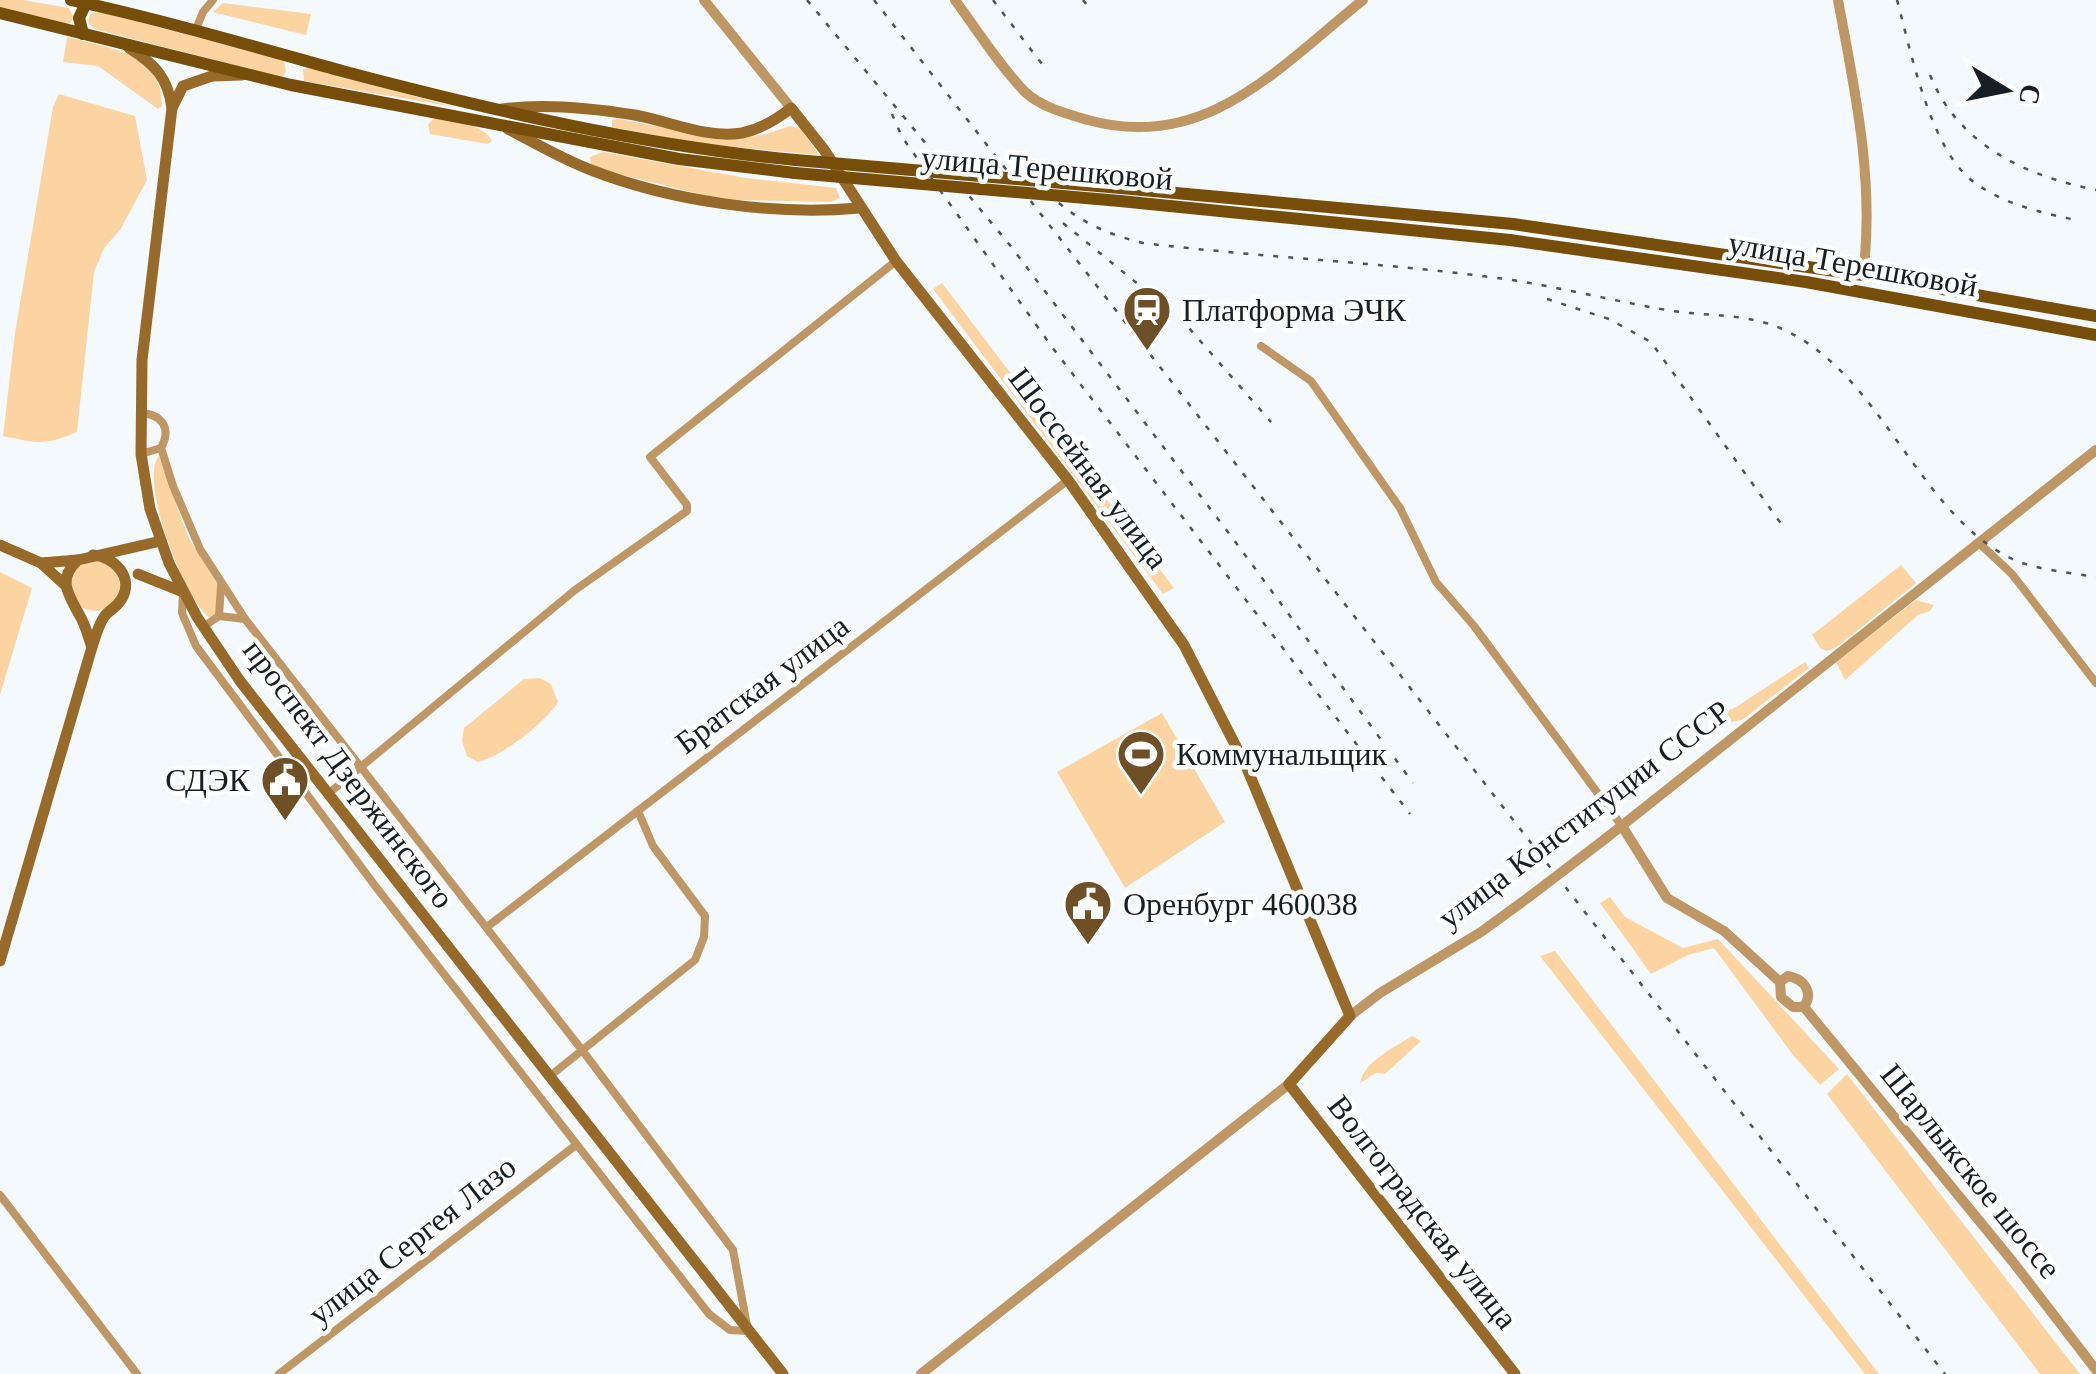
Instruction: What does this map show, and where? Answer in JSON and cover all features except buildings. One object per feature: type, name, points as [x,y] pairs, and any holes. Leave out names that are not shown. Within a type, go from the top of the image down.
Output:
[{"type":"main road","name":"улица Терешковой","points":[[78,2],[196,29],[600,136]]},
{"type":"main road","points":[[78,2],[83,34]]},
{"type":"main road","name":"улица Терешковой","points":[[0,13],[291,85],[499,124],[731,153],[795,166],[1121,194],[1384,211],[1598,244],[2096,335]]},
{"type":"main road","points":[[126,45],[162,74],[169,87],[172,108]]},
{"type":"main road","points":[[291,85],[297,57]]},
{"type":"main road","points":[[172,108],[183,86],[198,79],[244,74]]},
{"type":"main road","points":[[476,120],[480,104]]},
{"type":"main road","points":[[502,109],[524,106],[609,112],[729,134],[757,129],[791,108]]},
{"type":"main road","name":"проспект Дзержинского","points":[[172,108],[144,327],[140,413],[141,454],[150,509],[169,563],[203,627],[240,680],[782,1373]]},
{"type":"main road","name":"Шоссейная улица","points":[[791,108],[825,151],[896,260],[1068,480],[1172,626],[1217,703],[1350,1016]]},
{"type":"main road","points":[[586,168],[584,154],[600,136],[601,118],[609,112]]},
{"type":"main road","points":[[499,124],[586,168],[729,205],[859,208]]},
{"type":"main road","name":"улица Терешковой","points":[[1598,244],[1863,274],[2096,316]]},
{"type":"main road","points":[[1860,291],[1863,274]]},
{"type":"main road","points":[[41,563],[78,560],[160,541]]},
{"type":"main road","points":[[0,545],[41,563],[65,585]]},
{"type":"main road","points":[[0,961],[92,647],[106,614],[120,602],[124,578],[113,561],[93,555]]},
{"type":"main road","points":[[78,560],[71,566],[65,585],[92,647]]},
{"type":"main road","points":[[124,578],[169,563]]},
{"type":"main road","points":[[138,574],[183,592]]},
{"type":"main road","points":[[78,612],[106,614]]},
{"type":"main road","name":"улица Конституции СССР","points":[[1289,1084],[1350,1016]]},
{"type":"main road","name":"Волгоградская улица","points":[[1289,1084],[1514,1374]]},
{"type":"street","points":[[196,29],[203,12],[214,0]]},
{"type":"street","name":"Шоссейная улица","points":[[704,0],[791,108]]},
{"type":"street","points":[[955,0],[1026,93],[1042,104],[1098,123],[1124,126],[1190,121],[1233,103],[1363,0]]},
{"type":"street","points":[[1838,0],[1868,195],[1863,274]]},
{"type":"street","points":[[328,794],[575,590],[687,510],[650,457],[896,260]]},
{"type":"street","points":[[1261,346],[1311,381],[1400,508],[1436,582],[1570,752],[1667,898],[1724,932],[1780,982],[1781,998],[1793,1007],[1804,1006],[1808,992],[1801,980],[1788,976],[1780,982]]},
{"type":"street","points":[[140,413],[162,422],[166,435],[161,448],[187,520],[221,584],[245,619],[487,927],[733,1250],[748,1331],[730,1330],[708,1314],[340,841],[196,646],[182,612],[183,592]]},
{"type":"street","points":[[141,454],[161,448]]},
{"type":"street","name":"улица Конституции СССР","points":[[1350,1016],[1530,898],[2096,450]]},
{"type":"street","name":"Братская улица","points":[[487,927],[1068,480]]},
{"type":"street","points":[[1979,543],[2012,574],[2096,683]]},
{"type":"street","points":[[219,616],[221,584]]},
{"type":"street","points":[[203,627],[219,616],[245,619]]},
{"type":"street","points":[[550,1076],[695,960],[704,938],[705,916],[653,846],[638,811]]},
{"type":"street","points":[[460,994],[475,983]]},
{"type":"street","name":"Шарлыкское шоссе","points":[[1804,1006],[2014,1262],[2096,1370]]},
{"type":"street","name":"улица Конституции СССР","points":[[921,1374],[1289,1084]]},
{"type":"street","name":"улица Сергея Лазо","points":[[279,1374],[576,1145]]},
{"type":"street","points":[[0,1195],[137,1374]]},
{"type":"shaded area","points":[[0,0],[69,8],[73,17],[71,23],[64,24],[0,8]]},
{"type":"shaded area","points":[[223,3],[311,14],[306,35],[213,12]]},
{"type":"shaded area","points":[[100,12],[277,58],[284,61],[286,72],[282,77],[273,75],[95,29],[88,23],[90,14]]},
{"type":"shaded area","points":[[67,37],[116,50],[143,64],[160,88],[162,106],[158,109],[98,66],[63,62]]},
{"type":"shaded area","points":[[303,69],[454,107],[304,81]]},
{"type":"shaded area","points":[[59,94],[135,116],[147,180],[120,230],[104,248],[94,272],[77,432],[57,440],[32,442],[3,436],[15,333],[53,107]]},
{"type":"shaded area","points":[[435,118],[475,127],[492,141],[488,144],[430,134],[428,124]]},
{"type":"shaded area","points":[[612,120],[730,140],[790,126],[801,129],[819,155],[701,144],[612,127]]},
{"type":"shaded area","points":[[603,152],[746,178],[836,188],[840,198],[831,202],[708,196],[598,169],[591,164],[590,157]]},
{"type":"shaded area","points":[[942,283],[1174,588],[1163,594],[933,289]]},
{"type":"shaded area","points":[[159,456],[188,537],[219,587],[217,613],[210,618],[189,589],[167,539],[155,488],[154,469]]},
{"type":"shaded area","points":[[95,561],[112,569],[120,586],[112,603],[95,611],[78,603],[70,586],[78,569]]},
{"type":"shaded area","points":[[1901,565],[1916,583],[1838,646],[1828,651],[1821,649],[1812,635]]},
{"type":"shaded area","points":[[0,572],[32,588],[0,695]]},
{"type":"shaded area","points":[[1916,600],[1934,605],[1845,680],[1836,662]]},
{"type":"shaded area","points":[[1805,662],[1809,668],[1742,720],[1721,724],[1716,716]]},
{"type":"shaded area","points":[[540,678],[551,684],[558,702],[544,719],[488,759],[478,762],[467,756],[462,741],[464,728],[524,679]]},
{"type":"shaded area","name":"Коммунальщик","points":[[1162,713],[1225,822],[1125,888],[1057,772]]},
{"type":"shaded area","points":[[1610,897],[1625,917],[1683,948],[1718,939],[1839,1069],[1820,1085],[1714,948],[1688,955],[1651,974],[1600,903]]},
{"type":"shaded area","points":[[1555,951],[1879,1374],[1865,1374],[1540,956]]},
{"type":"shaded area","points":[[1412,1036],[1421,1041],[1385,1074],[1376,1073],[1360,1083],[1374,1061]]},
{"type":"shaded area","points":[[1847,1074],[2080,1374],[2040,1374],[1827,1094]]},
{"type":"railway","points":[[807,0],[1009,244],[1413,783]]},
{"type":"railway","points":[[874,0],[1945,1374]]},
{"type":"railway","points":[[993,0],[1045,68]]},
{"type":"railway","points":[[1083,0],[1092,11]]},
{"type":"railway","points":[[1897,0],[1924,99],[1959,168],[1998,197],[2076,220]]},
{"type":"railway","points":[[1930,75],[1958,121],[1997,154],[2044,176],[2096,190]]},
{"type":"railway","points":[[892,114],[902,137],[1052,347],[1410,814]]},
{"type":"railway","points":[[1016,161],[1072,213],[1103,230],[1143,243],[1490,277],[1676,311],[1751,319],[1780,328],[1815,348],[1845,375],[1947,507],[1976,535],[2018,561],[2096,577]]},
{"type":"railway","points":[[1063,223],[1182,320],[1271,422]]},
{"type":"railway","points":[[1547,299],[1609,319],[1651,342],[1782,525]]},
{"type":"place","name":"Платформа ЭЧК","points":[[1147,352]]},
{"type":"place","name":"Коммунальщик","points":[[1141,796]]},
{"type":"place","name":"СДЭК","points":[[285,822]]},
{"type":"place","name":"Оренбург 460038","points":[[1088,946]]}]
